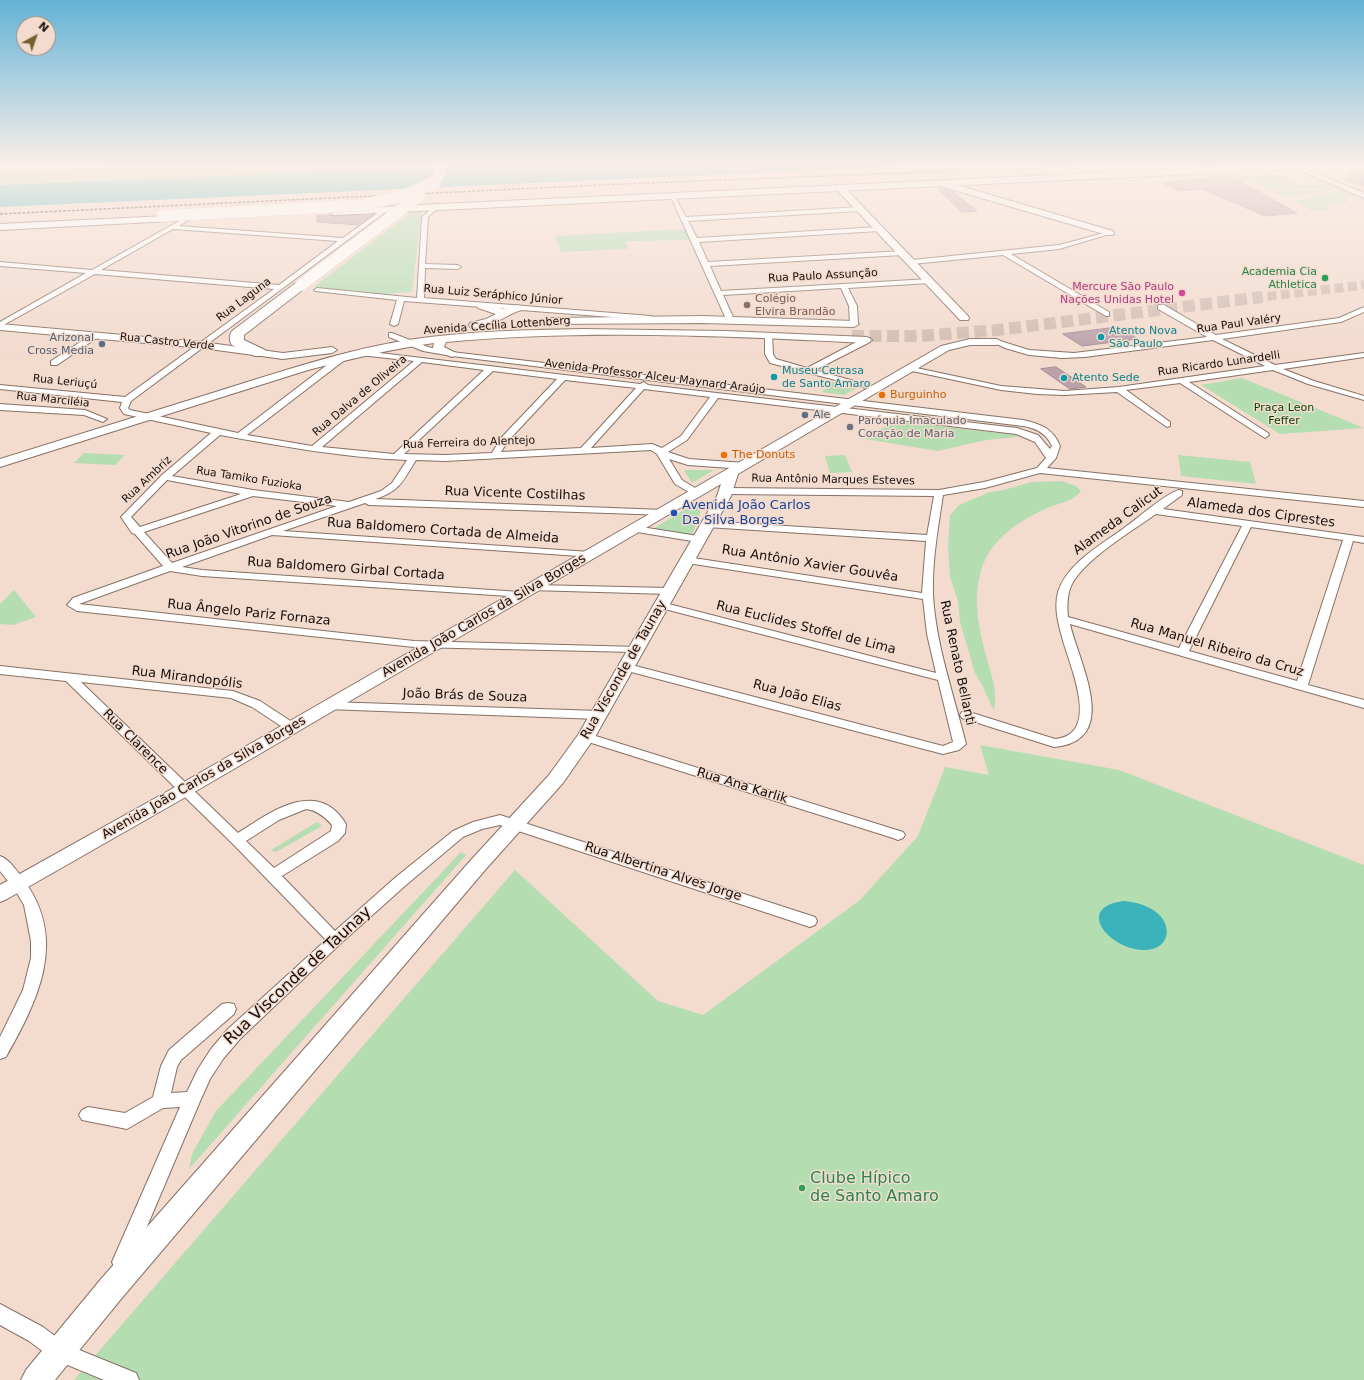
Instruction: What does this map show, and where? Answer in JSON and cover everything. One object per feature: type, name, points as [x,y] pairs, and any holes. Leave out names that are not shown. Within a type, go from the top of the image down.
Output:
[{"type":"highway","points":[[260,353],[237,342],[237,334],[280,293],[370,230]]},
{"type":"street","points":[[0,326],[167,230]]},
{"type":"street","points":[[206,230],[344,240]]},
{"type":"street","name":"Rua Laguna","points":[[127,406],[202,345],[280,293],[357,230]]},
{"type":"street","points":[[420,300],[424,230]]},
{"type":"street","points":[[690,230],[730,319]]},
{"type":"street","points":[[695,240],[856,230]]},
{"type":"street","points":[[880,230],[964,318]]},
{"type":"street","points":[[1104,230],[1110,232]]},
{"type":"street","points":[[912,262],[1059,247],[1110,232]]},
{"type":"street","points":[[705,264],[903,253]]},
{"type":"street","points":[[1006,253],[1106,314]]},
{"type":"street","points":[[0,264],[92,272],[280,293]]},
{"type":"street","points":[[422,266],[458,267]]},
{"type":"street","name":"Rua Paulo Assunção","points":[[718,292],[930,281]]},
{"type":"street","points":[[843,286],[853,306],[853,329]]},
{"type":"street","name":"Rua Luiz Seráphico Júnior","points":[[318,290],[628,319]]},
{"type":"street","points":[[393,330],[401,298]]},
{"type":"street","points":[[482,306],[498,310],[504,319]]},
{"type":"street","points":[[1160,307],[1236,351],[1276,368],[1328,387],[1364,398]]},
{"type":"street","points":[[504,319],[508,310],[518,308]]},
{"type":"street","name":"Rua Paul Valéry","points":[[997,342],[1009,348],[1028,353],[1076,356],[1341,320],[1364,309]]},
{"type":"street","name":"Avenida Cecília Lottenberg","points":[[460,326],[474,325],[504,319]]},
{"type":"street","points":[[628,319],[853,329]]},
{"type":"street","points":[[628,319],[730,319],[853,329]]},
{"type":"street","points":[[612,332],[626,329],[628,319]]},
{"type":"street","name":"Avenida Cecília Lottenberg","points":[[542,322],[628,319]]},
{"type":"street","name":"Rua Castro Verde","points":[[0,326],[202,345],[260,353],[296,356],[339,353]]},
{"type":"street","name":"Avenida Cecília Lottenberg","points":[[0,463],[339,353],[393,330],[446,328]]},
{"type":"street","points":[[657,333],[853,329]]},
{"type":"street","name":"Avenida Professor Alceu Maynard Araújo","points":[[393,330],[409,344],[426,350],[856,402],[1036,426],[1052,434],[1055,443]]},
{"type":"street","name":"Avenida Cecília Lottenberg","points":[[0,451],[103,419],[127,406],[339,353],[363,353],[409,344],[526,333],[612,332],[768,335],[868,340]]},
{"type":"street","points":[[54,364],[97,335]]},
{"type":"street","points":[[768,335],[769,354],[773,361],[878,389]]},
{"type":"street","points":[[441,340],[438,348],[452,354]]},
{"type":"street","points":[[806,371],[868,340]]},
{"type":"street","name":"Avenida João Carlos da Silva Borges","points":[[0,894],[330,706],[856,402],[945,348],[970,342],[997,342]]},
{"type":"street","points":[[240,436],[339,353]]},
{"type":"street","name":"Avenida Professor Alceu Maynard Araújo","points":[[363,353],[562,378],[1017,431],[1037,437],[1044,443]]},
{"type":"street","name":"Rua Ricardo Lunardelli","points":[[912,369],[972,383],[1037,392],[1064,393],[1120,389],[1364,355]]},
{"type":"street","name":"Rua Dalva de Oliveira","points":[[314,449],[420,360]]},
{"type":"street","points":[[396,457],[490,369]]},
{"type":"street","points":[[583,451],[649,377]]},
{"type":"street","points":[[496,455],[504,440],[562,378]]},
{"type":"street","points":[[1183,381],[1265,435]]},
{"type":"street","name":"Rua Leriuçú","points":[[0,387],[127,406]]},
{"type":"street","points":[[1120,389],[1167,424]]},
{"type":"street","points":[[716,395],[684,438],[661,453],[668,468],[683,486],[697,493],[717,507]]},
{"type":"street","name":"Rua Marciléia","points":[[0,406],[85,414],[103,419]]},
{"type":"street","name":"Rua Ferreira do Alentejo","points":[[127,406],[145,417],[314,449],[413,458],[583,451],[652,446],[658,449],[661,453],[688,462]]},
{"type":"street","points":[[1030,434],[1036,431],[1036,426]]},
{"type":"street","name":"Rua Ambriz","points":[[170,568],[136,531],[126,519],[126,516],[165,477],[218,432]]},
{"type":"street","points":[[1040,470],[1051,458],[1055,452],[1055,443],[1044,443],[1051,458]]},
{"type":"street","name":"Rua João Vitorino de Souza","points":[[77,600],[364,501],[393,488],[413,458]]},
{"type":"street","points":[[668,468],[688,462],[738,470]]},
{"type":"street","name":"Rua Visconde de Taunay","points":[[36,1380],[111,1289],[556,779],[586,738],[599,716],[624,667],[738,470]]},
{"type":"street","points":[[1040,470],[1364,504]]},
{"type":"street","name":"Rua Antônio Marques Esteves","points":[[727,491],[939,493],[991,483],[1040,470]]},
{"type":"street","name":"Rua Tamiko Fuzioka","points":[[165,477],[253,493],[353,505]]},
{"type":"street","points":[[136,531],[253,493]]},
{"type":"street","name":"Rua Renato Bellanti","points":[[939,493],[931,538],[928,597],[943,678],[960,744]]},
{"type":"street","name":"Alameda Calicut","points":[[966,715],[1054,743],[1062,744],[1074,737],[1082,727],[1085,718],[1086,701],[1063,619],[1062,599],[1069,580],[1079,567],[1179,493]]},
{"type":"street","name":"Rua Vicente Costilhas","points":[[364,501],[664,512]]},
{"type":"street","name":"Alameda dos Ciprestes","points":[[1155,511],[1364,540]]},
{"type":"street","points":[[707,524],[931,538]]},
{"type":"street","points":[[1184,652],[1248,524]]},
{"type":"street","points":[[635,529],[698,539]]},
{"type":"street","name":"Rua Baldomero Cortada de Almeida","points":[[271,534],[590,555]]},
{"type":"street","points":[[1302,686],[1349,538]]},
{"type":"street","name":"Rua Antônio Xavier Gouvêa","points":[[687,560],[928,597]]},
{"type":"street","name":"Rua Baldomero Girbal Cortada","points":[[170,568],[202,573],[665,598]]},
{"type":"street","name":"Rua Euclides Stoffel de Lima","points":[[665,598],[943,678]]},
{"type":"street","name":"Rua Ângelo Pariz Fornaza","points":[[77,600],[72,605],[77,608],[432,646]]},
{"type":"street","name":"Rua Manuel Ribeiro da Cruz","points":[[1063,619],[1364,704]]},
{"type":"street","points":[[432,646],[635,648]]},
{"type":"street","name":"Rua João Elias","points":[[624,667],[943,750],[956,747],[960,744]]},
{"type":"street","points":[[0,670],[71,679]]},
{"type":"street","name":"Rua Mirandopólis","points":[[71,679],[218,693],[242,697],[256,704],[291,728]]},
{"type":"street","name":"Rua Clarence","points":[[71,679],[236,841],[273,875],[335,940]]},
{"type":"street","name":"João Brás de Souza","points":[[330,706],[599,716]]},
{"type":"street","name":"Rua Ana Karlik","points":[[586,738],[898,836]]},
{"type":"street","points":[[236,841],[289,810],[304,804],[314,805],[329,813],[339,824],[338,833],[334,838],[273,875]]},
{"type":"street","name":"Rua Visconde de Taunay","points":[[111,1289],[192,1099],[212,1061],[234,1034],[401,881],[458,834],[492,820],[500,820],[516,824]]},
{"type":"street","name":"Rua Albertina Alves Jorge","points":[[516,824],[810,921]]},
{"type":"street","points":[[0,861],[27,895],[33,908],[40,939],[37,968],[31,990],[19,1019],[0,1052]]},
{"type":"street","points":[[160,1101],[169,1066],[175,1055],[228,1009]]},
{"type":"street","points":[[88,1115],[127,1121],[160,1101],[192,1099]]},
{"type":"street","points":[[0,1314],[36,1334],[60,1352],[129,1380]]},
{"type":"green space","points":[[388,230],[420,230],[412,292],[386,294],[314,287]]},
{"type":"green space","points":[[687,230],[692,240],[626,241],[628,249],[561,252],[555,236]]},
{"type":"green space","name":"Praça Leon Feffer","points":[[1242,378],[1364,428],[1280,434],[1201,385]]},
{"type":"green space","points":[[832,382],[857,388],[844,395],[822,392],[824,389],[828,389]]},
{"type":"green space","points":[[895,421],[1016,435],[1017,437],[986,440],[938,451],[865,439]]},
{"type":"green space","points":[[84,453],[125,455],[115,465],[74,463]]},
{"type":"green space","points":[[845,455],[852,472],[830,473],[825,456]]},
{"type":"green space","points":[[1178,455],[1250,462],[1256,484],[1181,476]]},
{"type":"green space","points":[[714,470],[692,483],[684,471]]},
{"type":"green space","points":[[1061,481],[1076,486],[1081,491],[1074,498],[1041,511],[1010,530],[989,552],[983,565],[977,594],[977,610],[982,640],[995,690],[994,711],[975,673],[960,622],[958,601],[950,577],[948,547],[950,515],[959,505],[990,492],[1004,490],[1031,482]]},
{"type":"green space","points":[[692,505],[699,507],[700,513],[692,536],[653,529]]},
{"type":"green space","points":[[14,590],[36,617],[13,625],[0,624],[0,604]]},
{"type":"green space","name":"Clube Hípico de Santo Amaro","points":[[980,745],[1119,770],[1364,865],[1364,1380],[74,1380],[515,870],[658,1001],[703,1015],[860,900],[918,836],[945,767],[989,775]]},
{"type":"green space","points":[[317,822],[322,826],[276,852],[271,850]]},
{"type":"green space","points":[[461,852],[466,855],[189,1169],[192,1154],[216,1111]]},
{"type":"water","points":[[1124,901],[1145,906],[1156,912],[1161,917],[1167,929],[1164,941],[1160,945],[1154,949],[1146,950],[1133,948],[1120,944],[1110,937],[1102,928],[1099,919],[1101,911],[1109,905]]},
{"type":"building","name":"Atento Nova São Paulo","points":[[1119,327],[1138,339],[1082,346],[1063,334]]},
{"type":"building","name":"Atento Sede","points":[[1056,367],[1086,387],[1070,389],[1041,369]]},
{"type":"tunnel","points":[[1254,298],[1364,285]]},
{"type":"tunnel","points":[[852,336],[920,336],[997,330],[1262,297]]},
{"type":"place","name":"Academia Cia Athletica","points":[[1325,278]]},
{"type":"place","name":"Mercure São Paulo Nações Unidas Hotel","points":[[1182,293]]},
{"type":"place","name":"Colégio Elvira Brandão","points":[[747,305]]},
{"type":"place","name":"Atento Nova São Paulo","points":[[1101,337]]},
{"type":"place","name":"Arizonal Cross Media","points":[[102,344]]},
{"type":"place","name":"Museu Cetrasa de Santo Amaro","points":[[774,377]]},
{"type":"place","name":"Atento Sede","points":[[1064,378]]},
{"type":"place","name":"Burguinho","points":[[882,395]]},
{"type":"place","name":"Ale","points":[[805,415]]},
{"type":"place","name":"Paróquia Imaculado Coração de Maria","points":[[850,427]]},
{"type":"place","name":"The Donuts","points":[[724,455]]},
{"type":"place","name":"Avenida João Carlos Da Silva Borges","points":[[674,513]]},
{"type":"place","name":"Clube Hípico de Santo Amaro","points":[[802,1188]]}]
